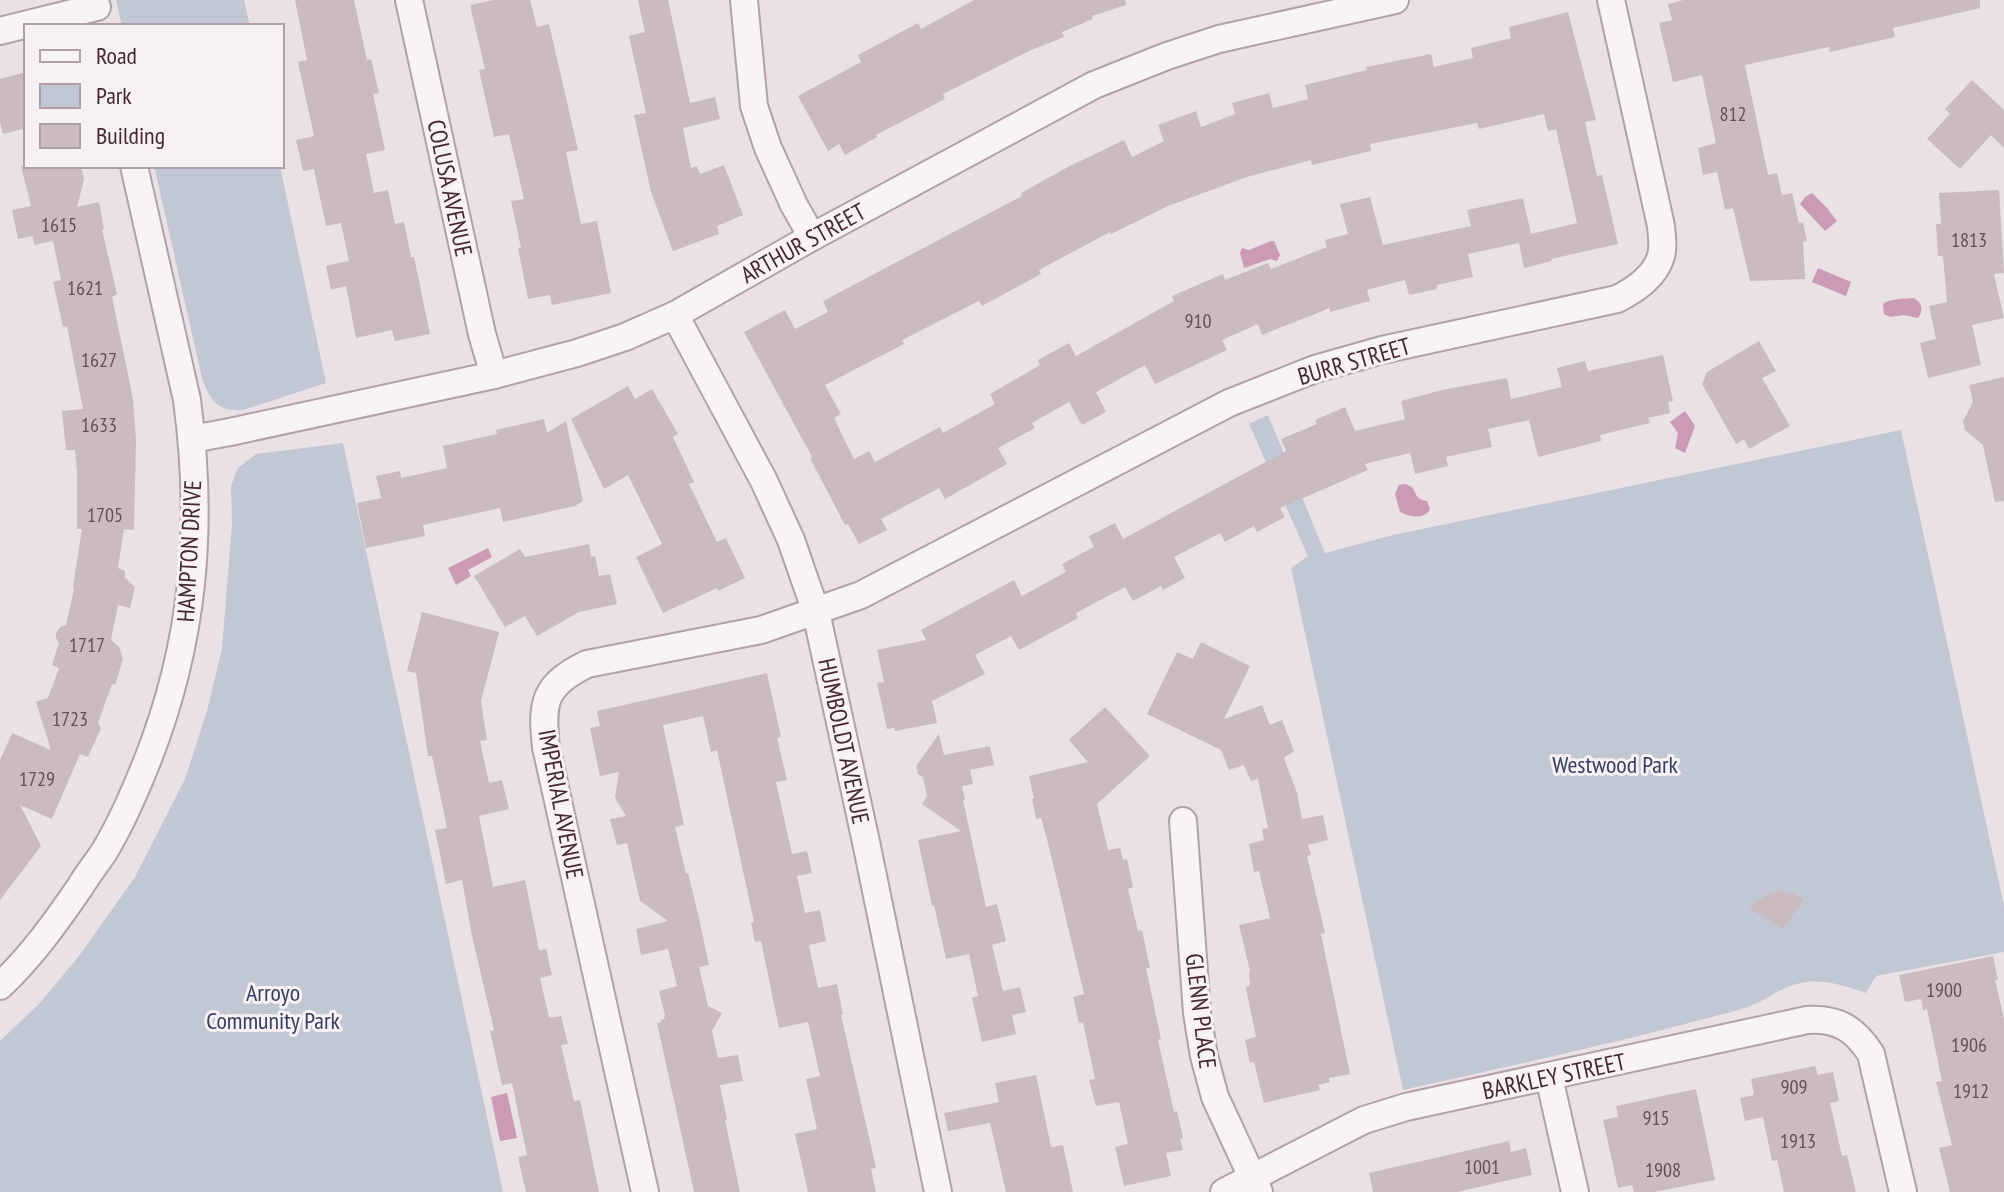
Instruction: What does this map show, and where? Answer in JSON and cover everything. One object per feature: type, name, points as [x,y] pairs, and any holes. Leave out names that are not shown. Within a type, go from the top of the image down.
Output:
[{"type":"street","name":"COLUSA AVENUE","points":[[409,0],[482,334],[494,375]]},
{"type":"street","points":[[744,0],[754,106],[768,148],[812,237]]},
{"type":"street","name":"ARTHUR STREET","points":[[192,439],[494,375],[625,337],[675,315],[812,237],[1107,80],[1298,11],[1395,0]]},
{"type":"street","name":"BURR STREET","points":[[816,612],[861,595],[1249,394],[1315,369],[1382,350],[1617,299],[1634,290],[1660,260],[1661,226],[1611,0]]},
{"type":"street","points":[[34,24],[98,11]]},
{"type":"street","points":[[0,31],[24,26]]},
{"type":"street","name":"HAMPTON DRIVE","points":[[0,986],[18,970],[55,923],[104,851],[132,798],[153,745],[183,644],[192,588],[195,541],[192,439],[187,400],[134,168]]},
{"type":"street","name":"HUMBOLDT AVENUE","points":[[675,315],[764,481],[791,540],[816,612],[938,1192]]},
{"type":"street","name":"IMPERIAL AVENUE","points":[[645,1192],[546,747],[543,721],[546,701],[556,684],[587,664],[761,630],[816,612]]},
{"type":"street","name":"GLENN PLACE","points":[[1183,821],[1197,1013],[1204,1056],[1215,1097],[1255,1185]]},
{"type":"street","name":"BARKLEY STREET","points":[[1224,1192],[1255,1185],[1364,1120],[1406,1107],[1818,1019],[1843,1025],[1858,1036],[1871,1054],[1903,1192]]},
{"type":"street","points":[[1549,1077],[1575,1192]]},
{"type":"green space","points":[[116,0],[244,0],[250,24],[122,24]]},
{"type":"green space","points":[[154,168],[280,168],[326,383],[243,410],[234,410],[216,403],[202,378]]},
{"type":"green space","name":"Westwood Park","points":[[1268,415],[1325,553],[1393,535],[1901,430],[2004,906],[2004,952],[1876,976],[1866,993],[1826,982],[1801,983],[1732,1012],[1403,1090],[1291,568],[1308,556],[1249,424]]},
{"type":"green space","name":"Arroyo Community Park","points":[[343,443],[503,1192],[0,1192],[0,1041],[39,1004],[79,956],[135,877],[185,779],[207,711],[222,648],[232,525],[231,486],[238,468],[256,454]]},
{"type":"shaded area","points":[[1812,193],[1837,221],[1825,231],[1800,204]]},
{"type":"shaded area","points":[[1274,241],[1280,255],[1277,261],[1270,259],[1244,268],[1240,253],[1242,248],[1249,250]]},
{"type":"shaded area","points":[[1818,268],[1851,282],[1846,296],[1812,282]]},
{"type":"shaded area","points":[[1914,298],[1921,307],[1918,318],[1884,314],[1883,304],[1886,302]]},
{"type":"shaded area","points":[[1685,411],[1695,426],[1685,453],[1675,448],[1678,433],[1670,422]]},
{"type":"shaded area","points":[[1406,484],[1413,488],[1419,498],[1427,501],[1430,509],[1425,515],[1413,516],[1400,512],[1395,494],[1399,485]]},
{"type":"shaded area","points":[[488,548],[492,557],[468,570],[471,576],[456,585],[448,568]]},
{"type":"shaded area","points":[[507,1093],[517,1138],[500,1141],[491,1097]]},
{"type":"building","points":[[295,0],[354,0],[367,60],[371,59],[379,93],[373,94],[385,150],[366,154],[374,193],[388,190],[395,224],[404,222],[430,334],[395,341],[392,330],[356,338],[346,286],[331,290],[326,266],[349,261],[341,223],[326,226],[314,169],[303,171],[296,140],[314,136],[298,62],[307,60]]},
{"type":"building","points":[[493,0],[530,0],[537,27],[549,24],[578,150],[566,152],[581,224],[597,221],[611,293],[552,305],[550,295],[528,299],[511,201],[524,199],[509,134],[494,137],[479,70],[485,69],[470,5]]},
{"type":"building","points":[[638,0],[668,0],[690,103],[715,97],[720,119],[683,128],[691,168],[697,166],[700,174],[724,165],[743,215],[717,226],[719,234],[673,251],[651,192],[634,115],[646,113],[629,36],[645,32]]},
{"type":"building","points":[[974,0],[1125,0],[1126,5],[1092,16],[1093,19],[1062,32],[1064,37],[943,94],[945,99],[845,155],[839,144],[828,151],[798,96],[861,62],[858,55],[918,23],[921,29]]},
{"type":"building","points":[[1683,0],[1980,0],[1980,8],[1893,28],[1895,37],[1830,52],[1829,47],[1745,65],[1768,175],[1777,173],[1782,195],[1792,193],[1799,223],[1803,222],[1807,241],[1803,242],[1805,279],[1750,281],[1733,208],[1725,210],[1717,172],[1703,175],[1698,148],[1716,143],[1702,75],[1673,82],[1659,23],[1672,20],[1668,4]]},
{"type":"building","points":[[1568,12],[1596,120],[1585,122],[1597,176],[1602,175],[1618,244],[1524,268],[1519,243],[1468,254],[1473,277],[1409,295],[1405,280],[1367,290],[1370,301],[1330,312],[1330,308],[1262,335],[1258,324],[1222,340],[1227,350],[1155,384],[1145,365],[1096,392],[1106,412],[1082,425],[1069,402],[1032,423],[1035,428],[998,448],[1007,464],[945,499],[939,488],[881,519],[887,530],[859,544],[848,524],[845,525],[744,332],[785,310],[795,329],[828,312],[823,301],[1022,196],[1021,193],[1068,167],[1124,140],[1132,157],[1164,141],[1158,125],[1196,111],[1201,127],[1235,114],[1232,103],[1269,93],[1273,108],[1308,99],[1305,85],[1367,70],[1366,67],[1431,54],[1434,67],[1473,58],[1471,48],[1511,38],[1509,27]],"holes":[[[1544,114],[1548,131],[1556,129],[1577,223],[1531,234],[1523,198],[1467,210],[1471,226],[1383,245],[1370,197],[1340,204],[1348,234],[1325,240],[1327,247],[1271,269],[1268,263],[1225,280],[1223,274],[1172,296],[1174,301],[1076,356],[1069,343],[1038,360],[1040,365],[990,394],[995,404],[943,433],[940,427],[875,462],[869,451],[854,459],[834,418],[841,414],[825,385],[904,344],[902,340],[979,301],[982,306],[1041,274],[1039,270],[1110,232],[1168,206],[1247,177],[1311,160],[1312,165],[1371,151],[1370,144],[1477,123],[1479,129]]]},
{"type":"building","points":[[24,73],[24,129],[3,134],[0,122],[0,79]]},
{"type":"building","points":[[1972,80],[2004,110],[2004,148],[1991,135],[1960,169],[1927,139],[1950,114],[1945,109]]},
{"type":"building","points":[[21,166],[81,168],[84,179],[77,207],[99,202],[117,294],[112,297],[133,399],[136,440],[134,530],[124,529],[118,568],[125,571],[125,578],[135,587],[130,608],[118,605],[111,640],[119,647],[123,659],[98,723],[101,728],[88,757],[80,754],[52,819],[20,805],[41,846],[0,900],[0,760],[12,733],[51,750],[36,702],[48,698],[59,668],[52,665],[59,643],[56,633],[66,625],[82,529],[77,529],[75,450],[66,450],[62,411],[83,409],[67,326],[63,327],[53,282],[61,280],[53,241],[34,245],[33,236],[18,239],[12,210],[31,206]]},
{"type":"building","points":[[1999,190],[2004,273],[1994,274],[2004,318],[1972,325],[1981,365],[1928,378],[1920,343],[1936,339],[1929,306],[1947,302],[1943,256],[1938,256],[1936,224],[1941,224],[1939,193]]},
{"type":"building","points":[[1759,341],[1776,371],[1762,378],[1790,426],[1749,449],[1744,439],[1736,444],[1702,384],[1707,372]]},
{"type":"building","points":[[1663,355],[1673,401],[1668,402],[1670,413],[1648,418],[1650,423],[1600,435],[1601,441],[1538,457],[1529,420],[1488,429],[1492,447],[1446,457],[1448,466],[1415,474],[1410,453],[1365,464],[1368,470],[1280,508],[1285,517],[1257,532],[1254,526],[1225,542],[1220,533],[1174,557],[1185,578],[1163,590],[1161,586],[1133,601],[1125,587],[1076,613],[1078,618],[1019,650],[1011,636],[975,655],[985,674],[932,701],[937,723],[895,731],[894,728],[887,729],[877,683],[884,682],[877,650],[926,640],[921,630],[1014,580],[1022,596],[1066,572],[1062,564],[1094,547],[1089,536],[1115,523],[1123,539],[1286,451],[1281,439],[1317,424],[1315,420],[1345,407],[1355,431],[1405,419],[1401,401],[1442,390],[1507,378],[1511,399],[1562,387],[1557,368],[1585,361],[1588,371]]},
{"type":"building","points":[[2004,377],[2004,501],[1995,502],[1983,445],[1965,430],[1963,421],[1973,402],[1969,385]]},
{"type":"building","points":[[628,386],[635,399],[652,389],[678,434],[673,437],[694,482],[689,484],[717,542],[726,538],[745,578],[663,613],[636,557],[662,544],[628,475],[604,489],[571,419]]},
{"type":"building","points":[[544,419],[547,433],[566,421],[583,501],[575,506],[503,522],[500,508],[423,525],[425,536],[366,548],[357,503],[381,498],[376,476],[400,471],[401,478],[447,468],[443,446]]},
{"type":"building","points":[[589,544],[599,576],[610,574],[617,604],[579,612],[537,636],[525,616],[505,627],[474,576],[520,549],[525,557]]},
{"type":"building","points":[[422,612],[499,632],[481,701],[487,740],[480,741],[489,783],[502,780],[509,809],[479,816],[493,887],[525,880],[539,950],[546,949],[552,975],[540,978],[549,1018],[561,1016],[568,1044],[561,1045],[574,1101],[580,1100],[599,1192],[526,1192],[518,1157],[527,1155],[512,1083],[502,1085],[490,1031],[494,1030],[462,880],[446,884],[435,830],[447,828],[432,756],[428,756],[416,673],[407,671]]},
{"type":"building","points":[[1201,642],[1250,666],[1224,719],[1262,705],[1270,725],[1282,720],[1294,751],[1284,758],[1297,793],[1302,819],[1323,815],[1328,840],[1308,845],[1311,855],[1307,856],[1325,933],[1321,934],[1350,1074],[1329,1078],[1330,1082],[1318,1085],[1320,1090],[1264,1103],[1245,1040],[1256,1037],[1246,988],[1250,985],[1250,971],[1239,925],[1270,918],[1259,871],[1254,872],[1249,844],[1264,840],[1262,829],[1268,828],[1258,779],[1251,781],[1244,765],[1229,770],[1221,750],[1147,714],[1177,652],[1193,659]]},
{"type":"building","points":[[767,673],[787,780],[776,782],[792,854],[807,851],[812,873],[797,876],[805,913],[820,910],[826,941],[809,945],[818,988],[837,984],[841,1015],[876,1168],[871,1169],[876,1192],[808,1192],[795,1134],[817,1129],[806,1079],[820,1076],[808,1022],[779,1028],[761,941],[755,942],[751,923],[754,922],[717,750],[711,752],[703,716],[663,725],[684,825],[675,827],[709,965],[699,967],[708,1006],[722,1013],[712,1031],[718,1058],[738,1055],[743,1081],[720,1085],[740,1192],[694,1192],[657,1023],[665,1015],[659,991],[677,986],[668,949],[641,955],[636,929],[668,921],[640,901],[627,843],[617,845],[610,819],[626,816],[615,798],[619,772],[600,776],[590,728],[600,726],[597,711]]},
{"type":"building","points":[[1105,707],[1150,756],[1097,804],[1108,850],[1120,848],[1123,860],[1127,859],[1133,887],[1128,889],[1138,931],[1142,930],[1150,968],[1146,968],[1161,1039],[1158,1040],[1183,1138],[1180,1139],[1183,1150],[1166,1153],[1171,1176],[1124,1186],[1115,1147],[1128,1144],[1119,1102],[1096,1106],[1089,1080],[1095,1079],[1083,1022],[1079,1023],[1073,997],[1084,994],[1047,839],[1041,818],[1036,819],[1029,776],[1088,762],[1069,740]]},
{"type":"building","points":[[939,734],[944,755],[990,746],[994,765],[970,770],[973,784],[962,786],[963,800],[986,907],[997,904],[1006,941],[992,945],[1003,991],[1020,987],[1026,1012],[1012,1015],[1016,1034],[982,1042],[972,998],[978,996],[969,954],[946,959],[918,840],[961,831],[922,804],[927,796],[923,777],[918,774],[916,766]]},
{"type":"building","points":[[1776,891],[1792,893],[1804,899],[1783,929],[1749,908]]},
{"type":"building","points":[[1993,956],[2004,1019],[2004,1192],[1950,1192],[1939,1148],[1952,1145],[1936,1082],[1942,1081],[1927,1009],[1923,1010],[1921,999],[1905,1002],[1899,975]]},
{"type":"building","points":[[1815,1066],[1818,1075],[1833,1072],[1839,1101],[1830,1103],[1842,1156],[1847,1155],[1856,1192],[1784,1192],[1777,1160],[1772,1161],[1763,1117],[1745,1121],[1740,1098],[1754,1095],[1751,1079]]},
{"type":"building","points":[[1036,1075],[1051,1147],[1063,1145],[1073,1192],[1006,1192],[990,1123],[948,1131],[944,1113],[999,1102],[995,1083]]},
{"type":"building","points":[[1696,1089],[1715,1180],[1654,1192],[1634,1192],[1632,1185],[1618,1188],[1603,1120],[1618,1117],[1616,1106]]},
{"type":"building","points":[[1509,1141],[1511,1152],[1526,1148],[1532,1175],[1457,1192],[1373,1192],[1369,1173]]}]
